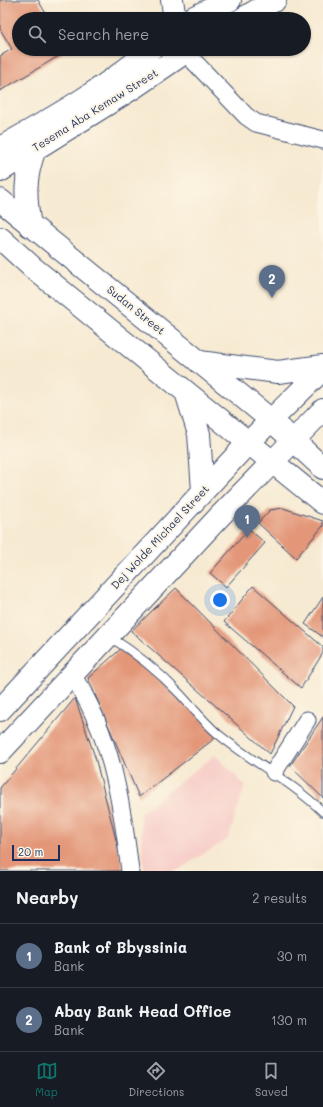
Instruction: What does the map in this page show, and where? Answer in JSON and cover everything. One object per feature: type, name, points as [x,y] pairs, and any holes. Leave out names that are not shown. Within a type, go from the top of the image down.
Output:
[{"type":"main road","points":[[172,0],[186,12]]},
{"type":"main road","points":[[197,12],[230,0]]},
{"type":"main road","points":[[254,12],[275,0]]},
{"type":"main road","name":"Tesema Aba Kemaw Street","points":[[0,148],[80,103],[132,66],[143,56]]},
{"type":"main road","name":"Tesema Aba Kemaw Street","points":[[0,171],[132,88],[177,56]]},
{"type":"main road","points":[[30,226],[25,189],[27,169],[35,149]]},
{"type":"main road","name":"Sudan Street","points":[[0,200],[30,226],[271,420],[323,468]]},
{"type":"main road","points":[[0,238],[32,267],[161,371],[272,464],[323,503]]},
{"type":"main road","points":[[161,371],[177,343]]},
{"type":"main road","points":[[199,362],[278,372],[323,367]]},
{"type":"main road","name":"Dej Wolde Michael Street","points":[[0,710],[248,443],[323,367]]},
{"type":"main road","points":[[186,392],[199,434],[203,491]]},
{"type":"main road","points":[[0,752],[323,410]]},
{"type":"street","points":[[191,56],[246,116],[256,123],[323,140]]},
{"type":"street","points":[[72,675],[86,698],[115,776],[122,810],[130,871]]},
{"type":"street","points":[[274,772],[307,720]]},
{"type":"lane","points":[[108,636],[151,666],[181,695],[197,715],[219,735],[274,772],[323,812]]},
{"type":"shaded area","points":[[215,755],[245,785],[228,839],[176,871],[144,871],[140,813]]},
{"type":"building","points":[[0,0],[38,0],[45,12],[12,12],[12,49],[0,29]]},
{"type":"building","points":[[12,49],[12,56],[59,56],[0,91],[0,56]]},
{"type":"building","points":[[283,508],[323,521],[323,526],[296,558],[258,523],[270,510]]},
{"type":"building","points":[[249,529],[265,543],[226,587],[210,573]]},
{"type":"building","points":[[253,586],[323,647],[323,653],[301,688],[224,622]]},
{"type":"building","points":[[176,588],[293,706],[270,754],[131,631]]},
{"type":"building","points":[[323,597],[323,637],[305,624]]},
{"type":"building","points":[[124,646],[219,735],[139,797],[88,678]]},
{"type":"building","points":[[75,698],[95,757],[124,871],[0,871],[0,788]]},
{"type":"building","points":[[323,717],[323,798],[290,766]]},
{"type":"place","name":"Abay Bank Head Office","points":[[272,298]]},
{"type":"place","name":"Bank of Bbyssinia","points":[[247,538]]}]
